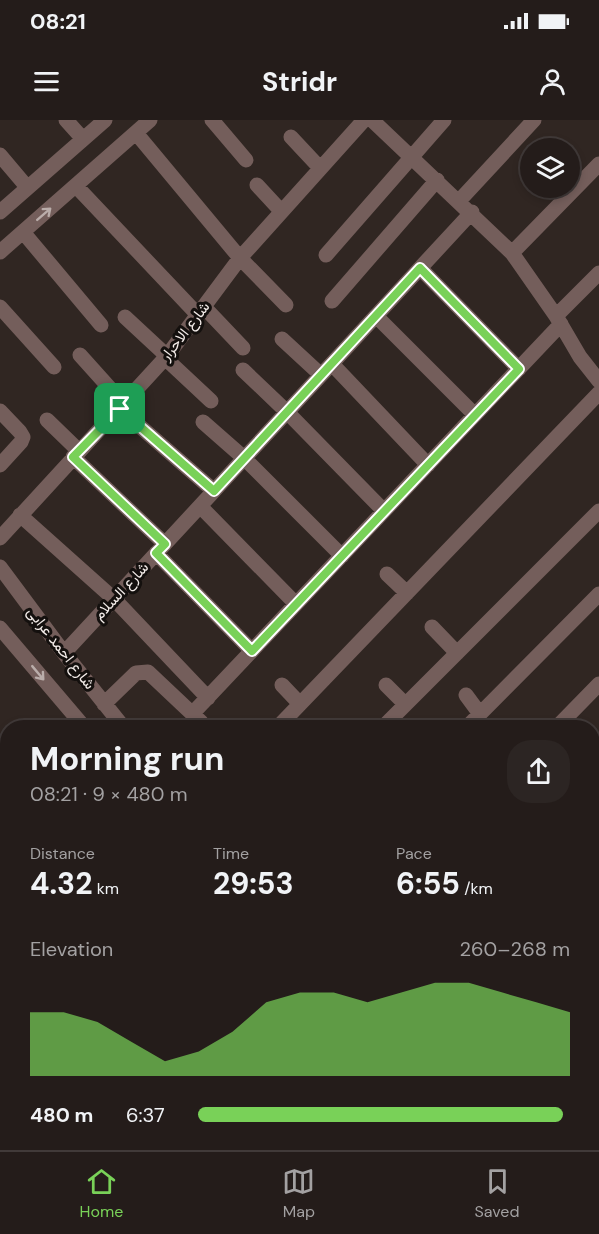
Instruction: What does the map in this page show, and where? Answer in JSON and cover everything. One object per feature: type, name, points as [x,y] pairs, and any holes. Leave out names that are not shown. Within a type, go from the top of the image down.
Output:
[{"type":"street","points":[[66,120],[82,139]]},
{"type":"street","points":[[0,212],[105,120]]},
{"type":"street","points":[[0,252],[150,120]]},
{"type":"street","points":[[212,120],[246,160]]},
{"type":"street","name":"شارع الاحرار","points":[[0,538],[166,357],[240,258],[364,120]]},
{"type":"street","points":[[372,120],[472,212],[512,253],[558,320],[580,357],[599,381]]},
{"type":"street","points":[[326,255],[444,120]]},
{"type":"street","points":[[459,201],[534,120]]},
{"type":"street","points":[[136,133],[240,258],[286,305]]},
{"type":"street","points":[[291,137],[320,168]]},
{"type":"street","points":[[0,155],[27,188]]},
{"type":"street","points":[[512,253],[599,164]]},
{"type":"street","points":[[332,301],[437,180]]},
{"type":"street","points":[[257,185],[281,211]]},
{"type":"street","points":[[76,186],[201,311],[243,348]]},
{"type":"street","name":"شارع السلام","points":[[64,653],[472,212]]},
{"type":"street","points":[[23,232],[100,325]]},
{"type":"street","points":[[420,268],[519,369]]},
{"type":"street","points":[[192,714],[519,369],[599,273]]},
{"type":"street","points":[[0,307],[54,368]]},
{"type":"street","points":[[376,316],[476,415]]},
{"type":"street","points":[[125,317],[211,401]]},
{"type":"street","points":[[282,339],[321,375]]},
{"type":"street","points":[[80,355],[122,406],[214,491]]},
{"type":"street","points":[[332,364],[428,465]]},
{"type":"street","points":[[243,370],[384,511]]},
{"type":"street","points":[[285,720],[599,393]]},
{"type":"street","points":[[0,411],[23,437],[0,465]]},
{"type":"street","points":[[47,420],[252,651]]},
{"type":"street","points":[[203,422],[244,458],[342,556]]},
{"type":"street","points":[[200,506],[296,604]]},
{"type":"street","points":[[390,720],[599,511]]},
{"type":"street","points":[[20,515],[114,599],[208,698]]},
{"type":"street","name":"شارع احمد عرابى","points":[[0,567],[117,720]]},
{"type":"street","points":[[387,574],[407,593]]},
{"type":"street","points":[[474,720],[599,594]]},
{"type":"street","points":[[432,627],[458,652]]},
{"type":"street","name":"شارع احمد عرابى","points":[[0,628],[78,720]]},
{"type":"street","points":[[104,704],[132,676],[144,671],[152,674],[197,720]]},
{"type":"street","points":[[564,720],[599,684]]},
{"type":"street","points":[[282,685],[300,704]]},
{"type":"street","points":[[386,685],[405,704]]},
{"type":"street","points":[[466,695],[480,714]]},
{"type":"route","points":[[420,268],[519,369],[252,651],[156,553],[165,544],[73,457],[120,409],[214,491],[420,268]]}]
